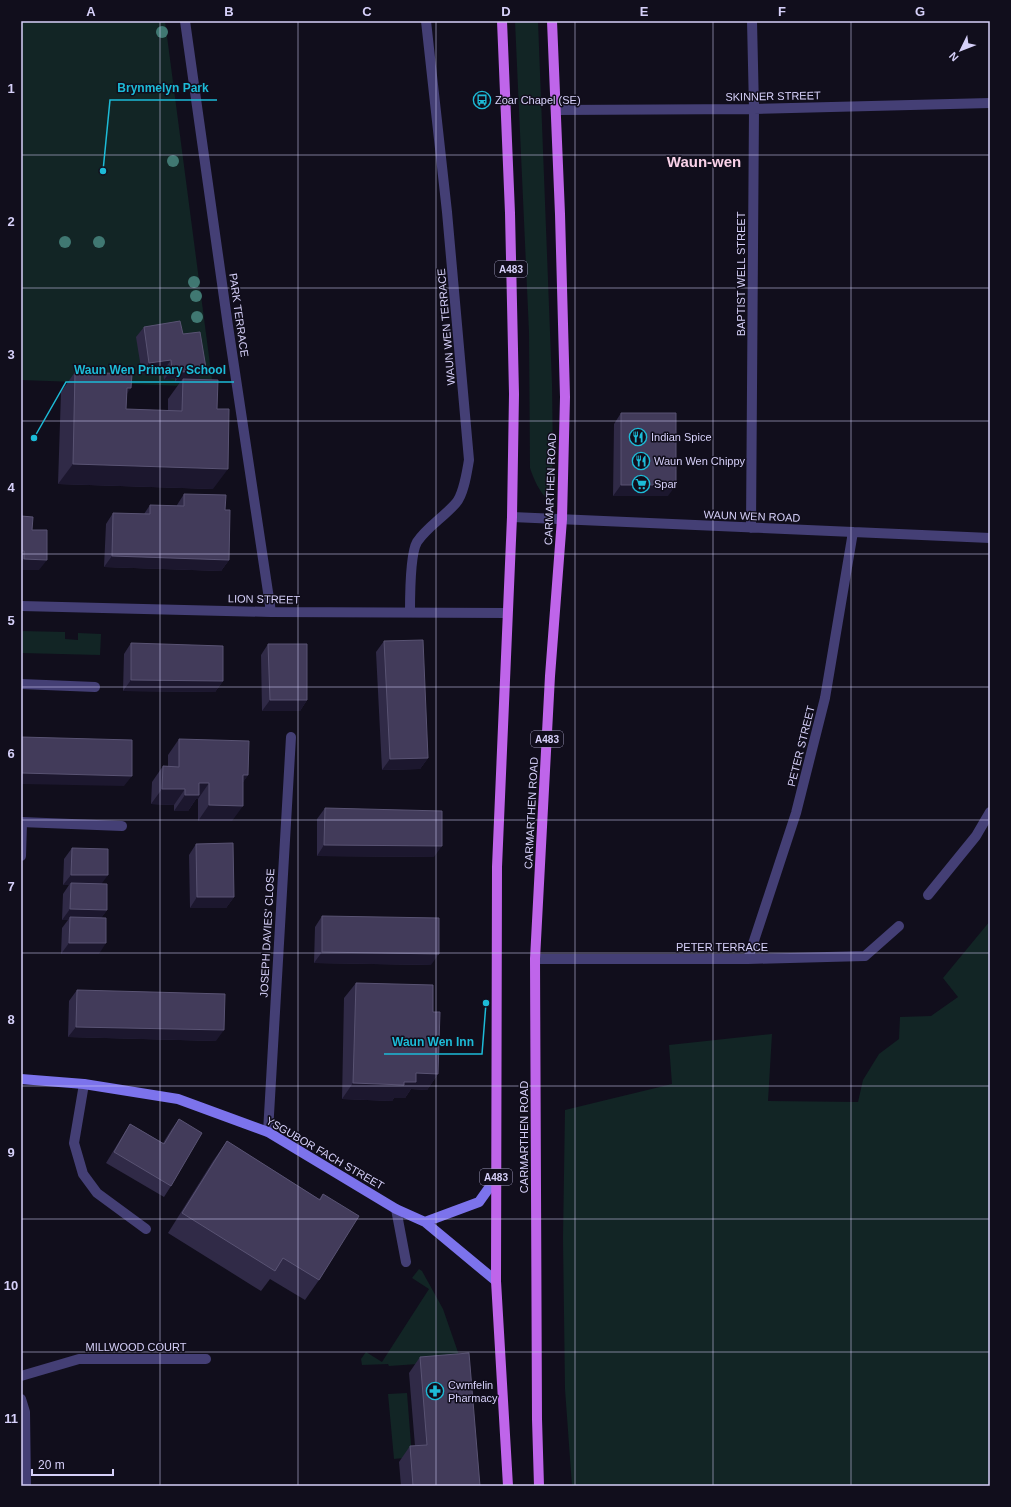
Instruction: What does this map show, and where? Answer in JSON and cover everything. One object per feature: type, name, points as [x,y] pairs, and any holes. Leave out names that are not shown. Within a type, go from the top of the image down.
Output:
[{"type":"main road","name":"A483","points":[[502,21],[510,213],[514,394],[512,517],[497,867],[496,1281],[508,1486]]},
{"type":"main road","name":"CARMARTHEN ROAD","points":[[540,1486],[536,1411],[535,959],[550,676],[562,519],[565,397],[552,21]]},
{"type":"street","name":"PARK TERRACE","points":[[185,21],[228,326],[272,612]]},
{"type":"street","name":"WAUN WEN TERRACE","points":[[410,612],[411,579],[417,543],[437,520],[457,502],[466,479],[469,460],[447,212],[426,21]]},
{"type":"street","name":"BAPTIST WELL STREET","points":[[751,528],[754,109],[752,21]]},
{"type":"street","name":"SKINNER STREET","points":[[556,110],[754,109],[990,103]]},
{"type":"street","name":"WAUN WEN ROAD","points":[[512,517],[990,538]]},
{"type":"street","name":"PETER STREET","points":[[748,959],[796,812],[825,698],[853,532]]},
{"type":"street","name":"LION STREET","points":[[21,606],[272,612],[507,612]]},
{"type":"street","points":[[21,684],[95,687]]},
{"type":"street","name":"JOSEPH DAVIES' CLOSE","points":[[268,1132],[290,737]]},
{"type":"street","points":[[928,895],[976,836],[990,812]]},
{"type":"street","points":[[21,856],[21,822],[122,826]]},
{"type":"street","name":"PETER TERRACE","points":[[535,959],[748,959],[865,956],[899,926]]},
{"type":"street","name":"YSGUBOR FACH STREET","points":[[21,1079],[84,1084],[178,1099],[268,1132],[396,1209],[425,1222],[496,1281]]},
{"type":"street","points":[[84,1084],[74,1143],[83,1174],[97,1193],[146,1229]]},
{"type":"street","points":[[425,1222],[479,1202],[496,1178]]},
{"type":"street","points":[[396,1209],[406,1262]]},
{"type":"street","name":"MILLWOOD COURT","points":[[21,1376],[79,1359],[206,1359]]},
{"type":"street","points":[[21,1399],[25,1412],[26,1486]]},
{"type":"green space","points":[[21,21],[165,21],[213,387],[21,380]]},
{"type":"green space","points":[[515,21],[538,21],[552,384],[553,460],[548,500],[537,485],[530,468],[529,332]]},
{"type":"green space","points":[[21,631],[65,632],[65,639],[78,640],[78,633],[101,634],[100,655],[21,653]]},
{"type":"green space","points":[[990,921],[990,1486],[572,1486],[565,1389],[563,1238],[565,1110],[672,1084],[669,1045],[772,1034],[768,1101],[858,1102],[863,1080],[879,1054],[899,1039],[900,1017],[931,1016],[958,997],[943,978]]},
{"type":"green space","points":[[419,1269],[422,1271],[443,1309],[461,1361],[389,1366],[388,1364],[362,1365],[361,1359],[366,1352],[382,1362],[429,1289],[412,1278]]},
{"type":"green space","points":[[407,1393],[412,1457],[394,1459],[388,1394]]},
{"type":"building","points":[[180,321],[183,334],[200,332],[206,368],[183,372],[182,367],[172,369],[171,360],[149,363],[144,327]]},
{"type":"building","points":[[75,372],[132,374],[131,388],[127,388],[126,409],[182,411],[183,379],[218,380],[217,409],[229,409],[228,469],[73,464]]},
{"type":"building","points":[[621,413],[676,413],[676,485],[621,485]]},
{"type":"building","points":[[184,494],[226,495],[225,510],[230,510],[229,560],[112,556],[113,513],[150,514],[150,505],[184,506]]},
{"type":"building","points":[[21,516],[33,517],[32,530],[47,530],[47,560],[24,559],[24,551],[21,551]]},
{"type":"building","points":[[423,640],[428,758],[390,759],[384,641]]},
{"type":"building","points":[[131,643],[223,646],[223,681],[131,680]]},
{"type":"building","points":[[268,644],[307,644],[307,700],[270,700]]},
{"type":"building","points":[[21,737],[132,740],[132,776],[21,773]]},
{"type":"building","points":[[179,739],[249,741],[248,775],[243,775],[243,806],[209,805],[209,783],[199,783],[199,795],[185,795],[185,789],[162,789],[163,766],[179,767]]},
{"type":"building","points":[[325,808],[442,811],[442,846],[324,845]]},
{"type":"building","points":[[233,843],[234,897],[197,897],[196,844]]},
{"type":"building","points":[[72,848],[108,849],[108,875],[71,875]]},
{"type":"building","points":[[71,883],[107,884],[107,910],[70,909]]},
{"type":"building","points":[[322,916],[439,918],[439,954],[322,952]]},
{"type":"building","points":[[70,917],[106,918],[106,943],[69,943]]},
{"type":"building","points":[[356,983],[433,985],[433,1012],[440,1012],[438,1074],[416,1073],[416,1082],[404,1082],[404,1085],[353,1083]]},
{"type":"building","points":[[77,990],[225,994],[224,1030],[76,1027]]},
{"type":"building","points":[[179,1119],[202,1133],[171,1186],[114,1152],[130,1124],[164,1144]]},
{"type":"building","points":[[227,1141],[320,1200],[323,1194],[359,1216],[319,1280],[283,1258],[275,1271],[182,1213]]},
{"type":"building","points":[[469,1353],[480,1486],[413,1486],[410,1446],[427,1445],[420,1357]]},
{"type":"place","name":"Zoar Chapel (SE)","points":[[482,100]]},
{"type":"place","name":"Brynmelyn Park","points":[[103,171]]},
{"type":"place","name":"Indian Spice","points":[[638,437]]},
{"type":"place","name":"Waun Wen Primary School","points":[[34,438]]},
{"type":"place","name":"Waun Wen Chippy","points":[[641,461]]},
{"type":"place","name":"Spar","points":[[641,484]]},
{"type":"place","name":"Waun Wen Inn","points":[[486,1003]]},
{"type":"place","name":"Cwmfelin Pharmacy","points":[[435,1391]]},
{"type":"district","name":"Waun-wen","points":[[704,162]]}]
